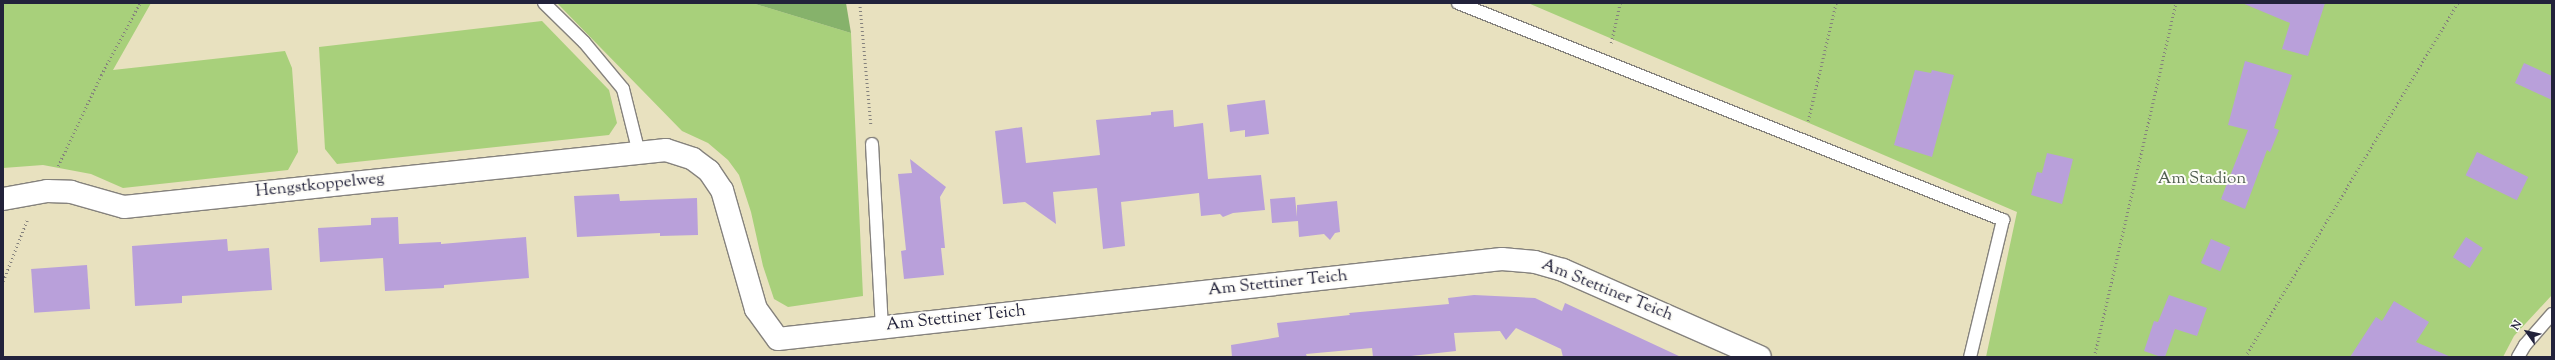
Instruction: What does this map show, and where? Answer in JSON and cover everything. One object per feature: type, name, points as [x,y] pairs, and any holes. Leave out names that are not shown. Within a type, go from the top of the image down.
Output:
[{"type":"street","name":"Hengstkoppelweg","points":[[3,199],[46,191],[71,192],[124,207],[666,150],[693,159],[710,171],[722,190],[756,309],[778,348]]},
{"type":"street","name":"Am Stettiner Teich","points":[[778,348],[882,327],[1502,259],[1535,262],[1564,270],[1760,357]]},
{"type":"lane","points":[[544,3],[584,42],[623,89],[638,152]]},
{"type":"lane","points":[[1458,3],[2003,220],[1970,357]]},
{"type":"lane","points":[[872,144],[882,327]]},
{"type":"lane","points":[[2518,357],[2525,345],[2552,314]]},
{"type":"path","points":[[3,281],[31,209],[46,191],[101,74],[140,3]]},
{"type":"path","points":[[860,3],[872,144]]},
{"type":"path","points":[[1606,63],[1620,3]]},
{"type":"path","points":[[1804,141],[1836,3]]},
{"type":"path","points":[[2094,357],[2176,3]]},
{"type":"path","points":[[2245,357],[2458,3]]},
{"type":"green space","points":[[3,3],[151,3],[113,70],[285,51],[292,68],[298,152],[288,170],[123,188],[91,174],[43,165],[3,168]]},
{"type":"green space","points":[[557,3],[752,3],[851,33],[863,296],[788,307],[774,299],[763,266],[751,212],[739,175],[728,160],[708,143],[682,131]]},
{"type":"green space","points":[[752,3],[846,3],[851,33]]},
{"type":"green space","name":"Am Stadion","points":[[1528,3],[2552,3],[2552,295],[2514,336],[2503,357],[1986,357],[2017,212]]},
{"type":"green space","points":[[542,21],[609,90],[617,123],[609,135],[337,164],[325,149],[319,47]]},
{"type":"building","points":[[2242,3],[2325,3],[2308,56],[2282,49],[2290,23]]},
{"type":"building","points":[[2245,61],[2292,75],[2274,128],[2279,130],[2270,152],[2267,150],[2245,209],[2221,199],[2248,130],[2228,125]]},
{"type":"building","points":[[2524,63],[2552,76],[2552,100],[2515,83]]},
{"type":"building","points":[[1915,70],[1931,73],[1932,70],[1954,75],[1932,157],[1894,145]]},
{"type":"building","points":[[1265,100],[1269,134],[1245,137],[1245,130],[1230,132],[1227,105]]},
{"type":"building","points":[[1173,110],[1174,127],[1203,123],[1208,179],[1261,175],[1265,210],[1233,213],[1223,217],[1220,214],[1201,216],[1199,193],[1121,202],[1125,246],[1103,249],[1097,188],[1053,192],[1056,224],[1025,202],[1003,204],[995,131],[1022,127],[1026,163],[1100,155],[1096,120],[1151,115],[1151,112]]},
{"type":"building","points":[[2477,152],[2528,177],[2517,200],[2466,175]]},
{"type":"building","points":[[2047,153],[2073,159],[2062,204],[2031,195],[2037,172],[2042,173]]},
{"type":"building","points":[[910,159],[946,187],[940,197],[945,248],[941,248],[944,275],[904,279],[901,251],[906,250],[898,174],[912,173]]},
{"type":"building","points":[[619,194],[620,201],[697,198],[698,235],[660,236],[660,233],[577,237],[574,196]]},
{"type":"building","points":[[1295,197],[1297,217],[1297,205],[1337,201],[1340,232],[1335,233],[1330,240],[1324,234],[1299,237],[1298,221],[1272,223],[1270,199]]},
{"type":"building","points":[[398,217],[399,244],[441,242],[441,244],[526,237],[529,278],[444,285],[444,288],[385,291],[383,258],[320,262],[318,228],[371,225],[371,218]]},
{"type":"building","points":[[2466,237],[2483,248],[2470,268],[2453,257]]},
{"type":"building","points":[[227,239],[228,251],[269,248],[272,290],[182,296],[182,303],[135,306],[132,246]]},
{"type":"building","points":[[2211,239],[2230,247],[2220,271],[2201,263]]},
{"type":"building","points":[[87,265],[90,309],[34,313],[31,269]]},
{"type":"building","points":[[1474,295],[1535,298],[1562,311],[1565,303],[1681,357],[1563,357],[1561,349],[1516,328],[1506,340],[1500,331],[1454,333],[1456,351],[1402,357],[1373,357],[1372,348],[1306,354],[1307,357],[1232,357],[1231,345],[1279,337],[1277,323],[1350,315],[1349,313],[1449,304],[1448,298]]},
{"type":"building","points":[[2169,295],[2207,308],[2197,336],[2175,329],[2165,357],[2161,357],[2144,351],[2154,321],[2158,322]]},
{"type":"building","points":[[2394,301],[2429,322],[2416,342],[2451,357],[2350,357],[2376,317],[2382,321]]}]
